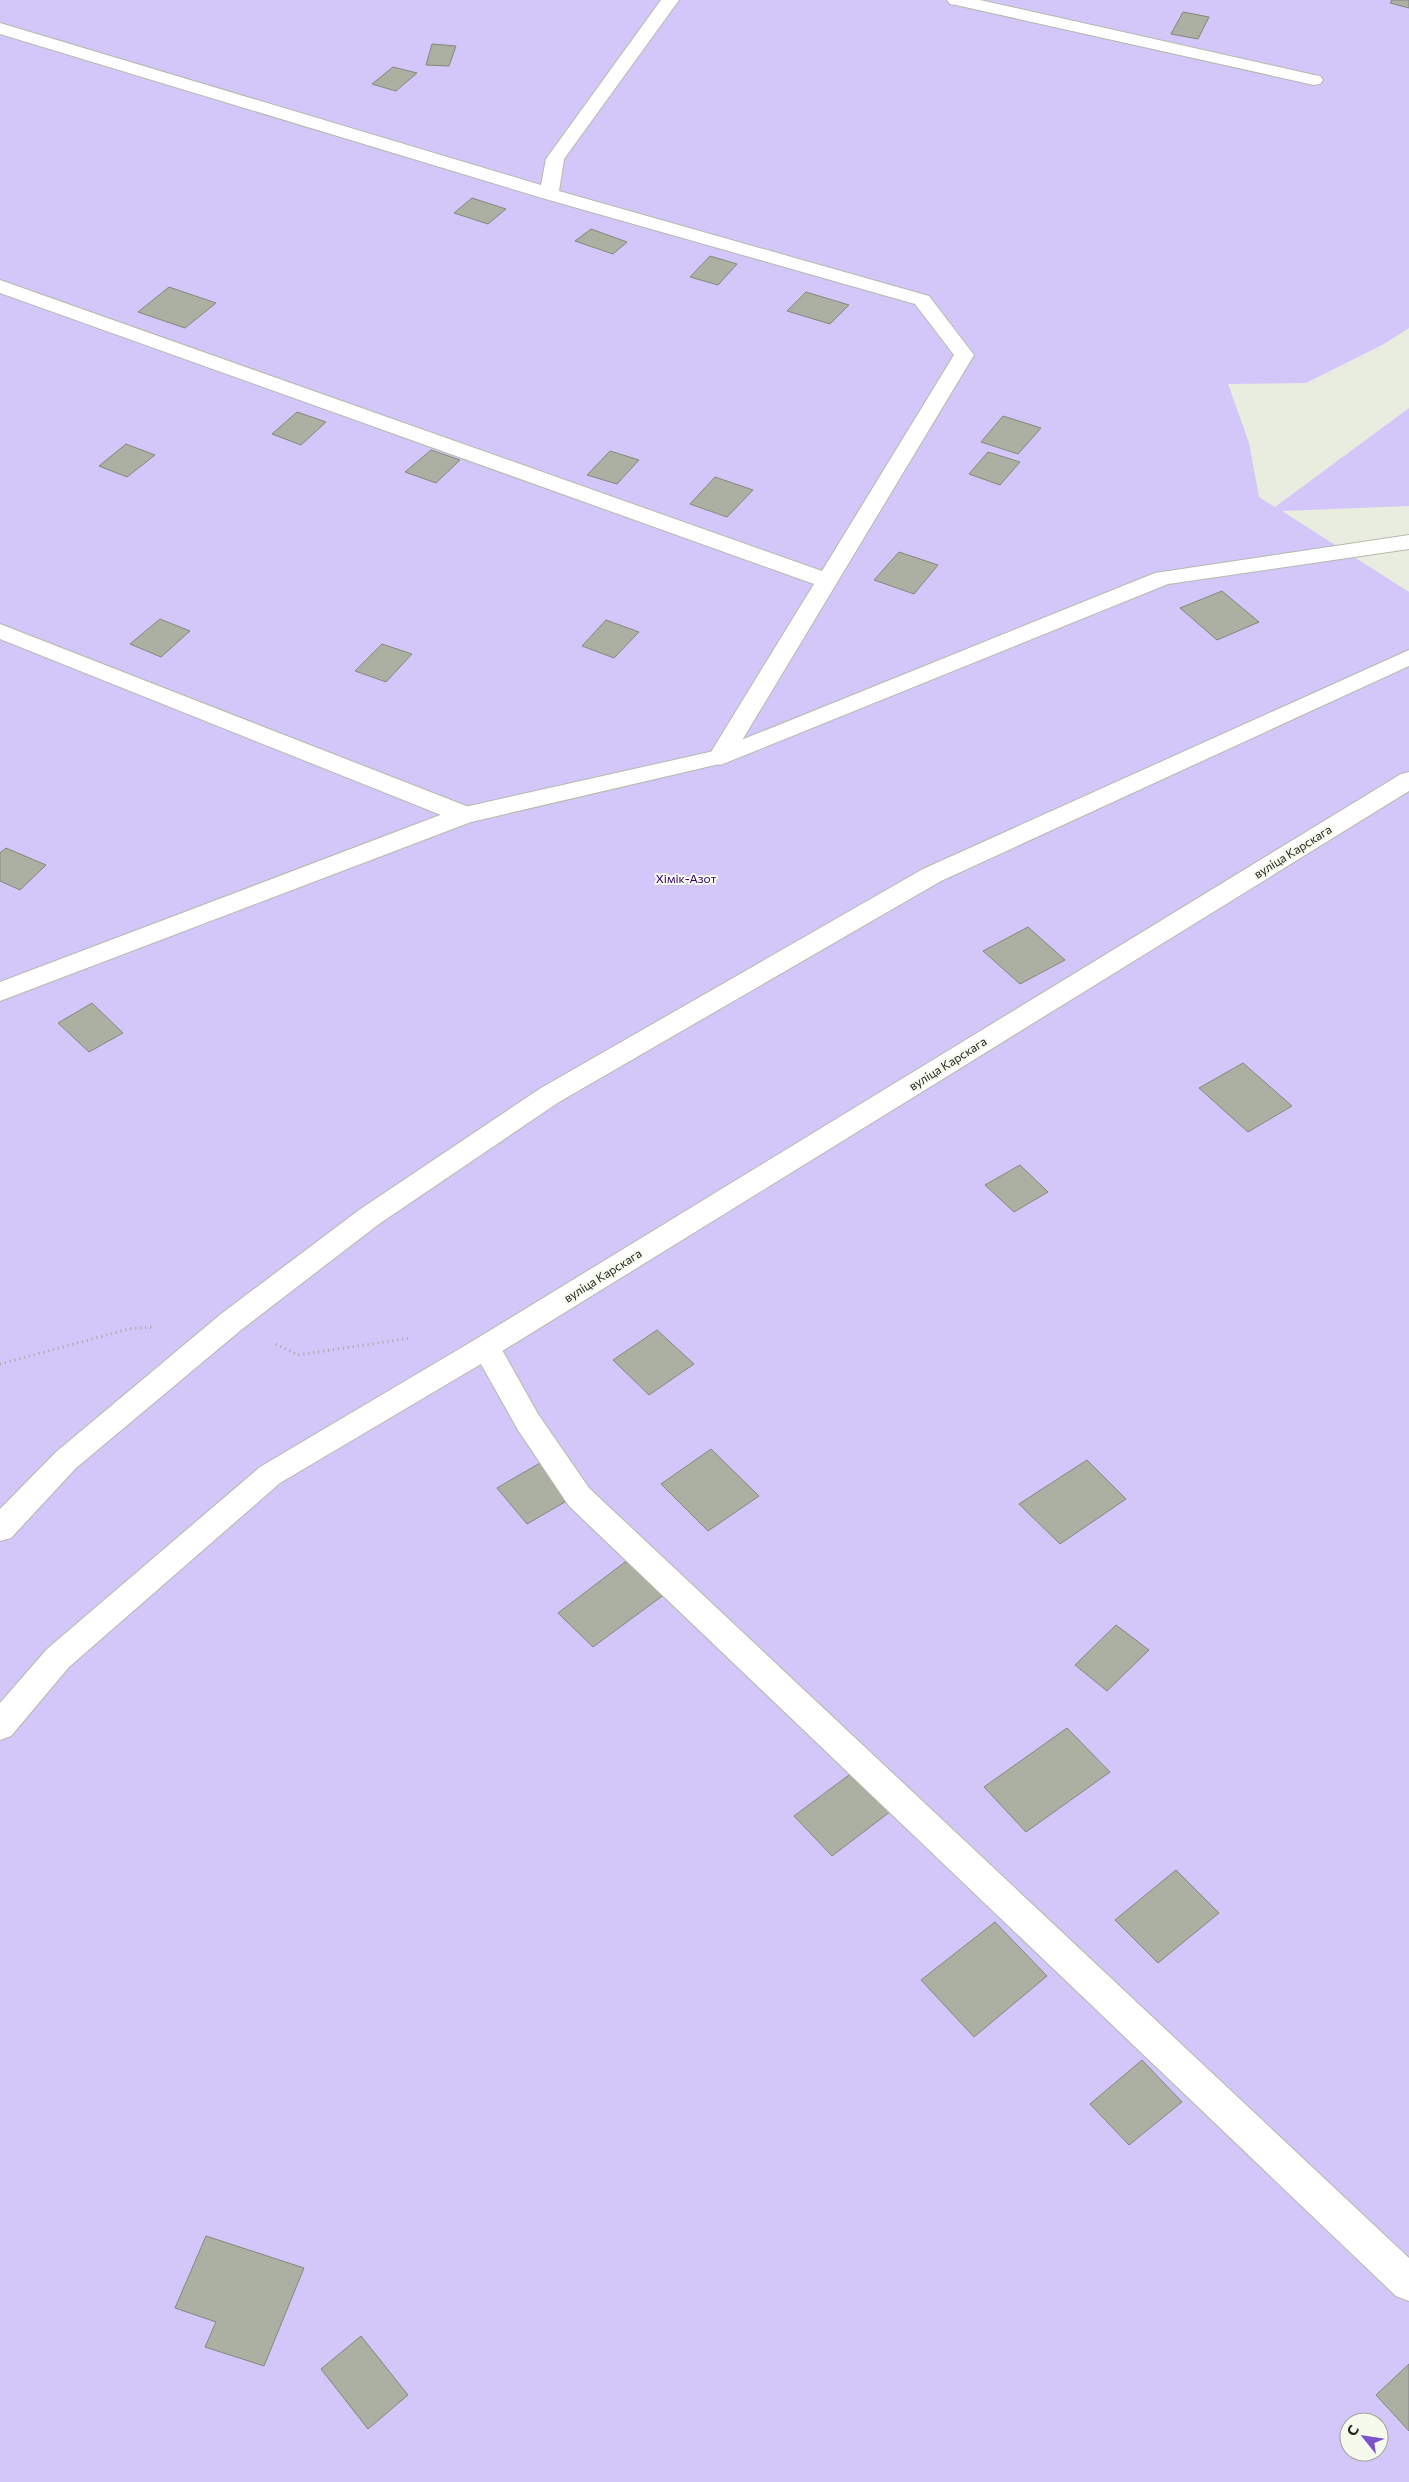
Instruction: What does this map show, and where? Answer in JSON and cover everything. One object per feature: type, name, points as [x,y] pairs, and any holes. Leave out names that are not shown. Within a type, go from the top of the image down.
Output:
[{"type":"street","points":[[549,194],[555,159],[670,0]]},
{"type":"street","points":[[956,0],[1314,80]]},
{"type":"street","points":[[0,28],[549,194],[922,300],[964,355],[720,757]]},
{"type":"street","points":[[0,286],[827,581]]},
{"type":"street","points":[[0,992],[465,815],[720,757],[1163,578],[1409,542]]},
{"type":"street","points":[[0,631],[465,815]]},
{"type":"street","points":[[0,1529],[66,1460],[231,1322],[369,1217],[550,1094],[932,874],[1409,657]]},
{"type":"street","name":"вуліца Карскага","points":[[0,1726],[58,1658],[270,1475],[486,1347],[1409,780]]},
{"type":"street","points":[[486,1347],[528,1422],[579,1497],[1409,2283]]},
{"type":"path","points":[[231,1322],[298,1355],[409,1338],[486,1347]]},
{"type":"path","points":[[0,1364],[129,1329]]},
{"type":"green space","name":"Хімік-Азот","points":[[0,0],[1409,0],[1409,328],[1384,344],[1306,383],[1228,384],[1249,443],[1259,497],[1275,507],[1409,408],[1409,506],[1282,511],[1409,592],[1409,2482],[0,2482]]},
{"type":"building","points":[[1392,0],[1409,0],[1409,8],[1390,3]]},
{"type":"building","points":[[1183,12],[1209,17],[1198,39],[1171,34]]},
{"type":"building","points":[[432,44],[456,46],[449,66],[426,65]]},
{"type":"building","points":[[393,67],[417,73],[396,91],[372,84]]},
{"type":"building","points":[[472,198],[506,209],[488,224],[454,213]]},
{"type":"building","points":[[591,229],[627,242],[613,254],[575,241]]},
{"type":"building","points":[[710,256],[737,264],[718,285],[690,277]]},
{"type":"building","points":[[169,287],[216,303],[185,328],[138,312]]},
{"type":"building","points":[[806,292],[849,305],[830,324],[787,311]]},
{"type":"building","points":[[297,412],[326,422],[301,445],[272,434]]},
{"type":"building","points":[[1003,416],[1041,428],[1018,454],[981,442]]},
{"type":"building","points":[[126,444],[155,455],[127,477],[99,466]]},
{"type":"building","points":[[431,450],[460,460],[436,483],[405,472]]},
{"type":"building","points":[[610,451],[639,460],[617,484],[587,475]]},
{"type":"building","points":[[988,452],[1020,462],[1000,485],[969,474]]},
{"type":"building","points":[[715,477],[753,490],[727,517],[690,504]]},
{"type":"building","points":[[899,552],[938,565],[914,594],[874,580]]},
{"type":"building","points":[[1222,591],[1259,622],[1217,640],[1180,608]]},
{"type":"building","points":[[160,619],[190,631],[161,657],[130,644]]},
{"type":"building","points":[[606,620],[639,632],[614,658],[582,646]]},
{"type":"building","points":[[382,644],[412,654],[386,682],[355,671]]},
{"type":"building","points":[[6,848],[46,865],[20,890],[0,881],[0,853]]},
{"type":"building","points":[[1028,927],[1065,960],[1020,984],[983,951]]},
{"type":"building","points":[[92,1003],[123,1033],[89,1052],[58,1023]]},
{"type":"building","points":[[1243,1063],[1292,1106],[1248,1132],[1199,1088]]},
{"type":"building","points":[[1020,1165],[1048,1192],[1014,1212],[985,1185]]},
{"type":"building","points":[[657,1330],[694,1364],[649,1395],[613,1360]]},
{"type":"building","points":[[711,1449],[759,1496],[708,1531],[661,1484]]},
{"type":"building","points":[[1087,1460],[1126,1499],[1060,1544],[1019,1504]]},
{"type":"building","points":[[540,1463],[570,1499],[527,1524],[497,1488]]},
{"type":"building","points":[[629,1559],[665,1594],[593,1647],[558,1613]]},
{"type":"building","points":[[1116,1625],[1149,1650],[1107,1691],[1075,1665]]},
{"type":"building","points":[[1067,1728],[1110,1772],[1026,1832],[984,1787]]},
{"type":"building","points":[[853,1772],[891,1811],[832,1856],[794,1816]]},
{"type":"building","points":[[1176,1870],[1219,1913],[1158,1963],[1115,1920]]},
{"type":"building","points":[[995,1922],[1047,1976],[974,2037],[921,1980]]},
{"type":"building","points":[[1142,2060],[1182,2102],[1129,2145],[1090,2104]]},
{"type":"building","points":[[206,2236],[304,2268],[264,2366],[205,2347],[216,2322],[175,2308]]},
{"type":"building","points":[[361,2336],[408,2395],[368,2429],[321,2369]]},
{"type":"building","points":[[1409,2364],[1409,2431],[1376,2395]]}]
